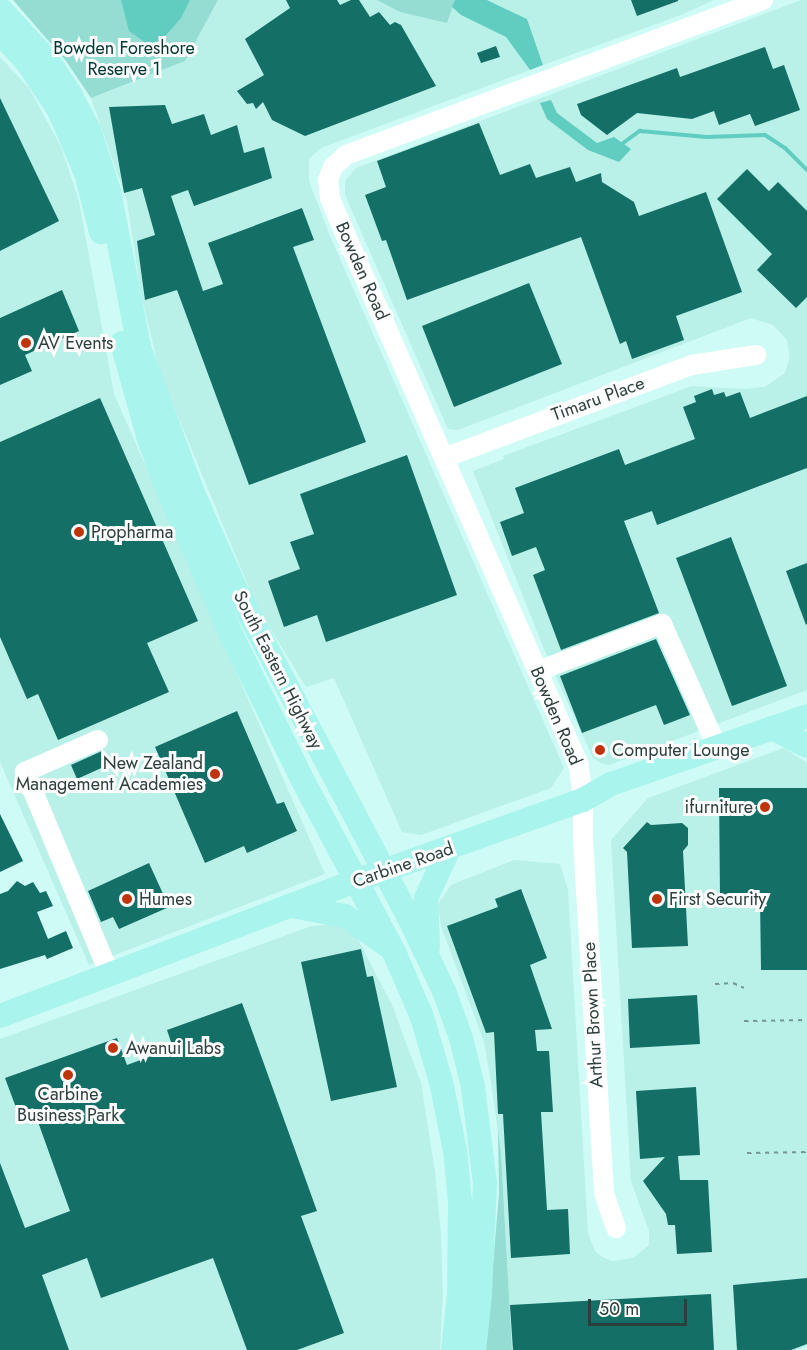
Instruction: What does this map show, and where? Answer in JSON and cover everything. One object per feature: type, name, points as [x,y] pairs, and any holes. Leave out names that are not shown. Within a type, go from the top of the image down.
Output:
[{"type":"main road","name":"South Eastern Highway","points":[[0,9],[48,61],[70,93],[88,130],[109,191],[139,347],[173,444],[235,588],[429,960],[461,1038],[473,1087],[481,1138],[485,1219],[470,1294],[453,1350]]},
{"type":"main road","name":"South Eastern Highway","points":[[0,33],[44,86],[73,138],[96,207],[117,323],[134,389],[165,483],[242,656],[355,881],[394,952],[422,1017],[433,1050],[455,1150],[474,1350]]},
{"type":"main road","name":"Carbine Road","points":[[0,1016],[355,881],[583,800],[610,784],[807,716]]},
{"type":"main road","points":[[772,728],[807,746]]},
{"type":"main road","points":[[429,960],[426,898],[448,849]]},
{"type":"main road","points":[[291,906],[345,916],[394,952]]},
{"type":"street","name":"Bowden Road","points":[[583,800],[579,765],[340,222],[330,198],[328,180],[333,168],[346,155],[764,0]]},
{"type":"street","name":"Timaru Place","points":[[444,458],[692,365],[756,355]]},
{"type":"street","points":[[538,671],[662,624],[717,747]]},
{"type":"street","points":[[98,740],[25,772],[110,975]]},
{"type":"street","name":"Arthur Brown Place","points":[[583,800],[583,839],[604,1193],[616,1228]]},
{"type":"path","points":[[715,984],[733,983],[744,988]]},
{"type":"path","points":[[744,1021],[807,1020]]},
{"type":"path","points":[[747,1153],[807,1152]]},
{"type":"shaded area","points":[[121,0],[190,0],[181,18],[161,41],[146,43],[129,31]]},
{"type":"shaded area","points":[[218,0],[377,0],[400,12],[452,7],[461,15],[506,37],[530,70],[321,148],[309,159],[309,181],[330,236],[564,768],[551,788],[421,835],[402,832],[334,678],[306,687],[256,605],[160,373],[141,294],[127,201],[91,98],[185,61]]},
{"type":"shaded area","points":[[455,0],[487,0],[527,19],[543,65],[530,70],[506,37],[461,15],[452,7]]},
{"type":"shaded area","points":[[488,0],[714,0],[681,15],[543,65],[527,19]]},
{"type":"shaded area","points":[[801,0],[807,0],[807,690],[609,765],[601,763],[593,758],[548,659],[473,471],[504,459],[503,456],[692,386],[742,389],[765,387],[785,373],[790,357],[787,340],[773,325],[751,318],[458,430],[448,429],[345,195],[345,181],[356,168]]},
{"type":"shaded area","points":[[0,57],[29,88],[61,147],[79,201],[114,394],[325,874],[89,965],[0,762]]},
{"type":"shaded area","points":[[551,100],[557,113],[597,143],[614,137],[631,149],[619,162],[588,150],[547,119],[540,103]]},
{"type":"shaded area","points":[[784,748],[807,763],[807,1346],[795,1350],[512,1350],[501,1154],[491,1082],[484,1042],[441,926],[438,904],[451,885],[514,860],[560,864],[568,890],[588,1233],[595,1251],[602,1257],[612,1261],[633,1258],[649,1245],[649,1231],[631,1181],[611,840],[648,798]]},
{"type":"shaded area","points":[[338,924],[353,930],[392,1005],[421,1083],[435,1172],[441,1235],[443,1294],[440,1350],[0,1350],[0,1039],[312,926]]},
{"type":"green space","name":"Bowden Foreshore Reserve 1","points":[[13,0],[218,0],[185,61],[91,98],[66,61]]},
{"type":"green space","points":[[377,0],[455,0],[447,23],[400,12]]},
{"type":"green space","points":[[498,1129],[512,1350],[486,1350],[499,1193]]},
{"type":"building","points":[[286,0],[337,0],[340,5],[351,0],[359,0],[370,17],[379,12],[390,25],[395,22],[401,25],[436,86],[305,136],[272,120],[263,102],[256,109],[253,103],[247,104],[237,91],[264,75],[245,39],[290,8]]},
{"type":"building","points":[[631,0],[678,0],[678,1],[637,16]]},
{"type":"building","points":[[496,46],[500,57],[481,63],[477,53]]},
{"type":"building","points":[[765,47],[773,69],[784,65],[800,110],[755,126],[750,114],[719,125],[714,111],[692,119],[637,113],[607,135],[581,115],[577,104],[677,68],[680,77]]},
{"type":"building","points":[[0,98],[59,221],[0,251]]},
{"type":"building","points":[[165,105],[172,124],[204,114],[211,135],[237,125],[244,153],[264,147],[272,178],[194,206],[188,190],[171,196],[203,291],[223,284],[208,243],[302,208],[314,240],[293,247],[366,442],[249,485],[177,290],[145,300],[137,241],[155,235],[142,188],[124,193],[109,107]]},
{"type":"building","points":[[479,123],[500,175],[530,164],[536,178],[570,167],[576,182],[601,173],[602,182],[634,202],[639,216],[706,192],[742,292],[676,316],[684,340],[632,359],[626,341],[620,344],[581,237],[407,300],[386,240],[382,241],[365,195],[386,187],[377,161]]},
{"type":"building","points":[[747,169],[769,191],[778,182],[807,211],[807,297],[796,308],[757,270],[772,254],[717,199]]},
{"type":"building","points":[[529,283],[562,364],[454,407],[422,326]]},
{"type":"building","name":"AV Events","points":[[62,290],[79,331],[25,355],[32,371],[0,385],[0,318]]},
{"type":"building","points":[[712,389],[714,395],[724,392],[726,397],[740,392],[750,418],[807,396],[807,468],[657,525],[652,511],[624,521],[659,613],[561,650],[533,575],[545,570],[536,547],[512,556],[500,522],[524,513],[515,488],[619,449],[625,465],[695,439],[683,407],[696,402],[694,396]]},
{"type":"building","name":"Propharma","points":[[100,398],[198,621],[147,643],[169,692],[58,740],[38,694],[27,699],[0,637],[0,442]]},
{"type":"building","points":[[407,455],[457,595],[326,642],[317,615],[284,627],[268,581],[300,569],[290,542],[314,534],[300,494]]},
{"type":"building","points":[[731,537],[787,686],[732,706],[676,558]]},
{"type":"building","points":[[807,563],[807,624],[806,625],[786,571]]},
{"type":"building","points":[[656,639],[690,715],[664,725],[656,705],[582,733],[560,676]]},
{"type":"building","name":"New Zealand Management Academies","points":[[237,711],[277,804],[284,802],[297,831],[247,853],[244,846],[205,863],[155,747]]},
{"type":"building","points":[[102,751],[108,765],[77,779],[71,765]]},
{"type":"building","points":[[719,788],[807,788],[807,970],[761,970],[760,898],[720,898]]},
{"type":"building","points":[[0,814],[23,861],[0,872]]},
{"type":"building","name":"First Security","points":[[647,822],[651,825],[682,823],[688,828],[688,845],[683,851],[688,946],[632,948],[627,852],[623,848]]},
{"type":"building","name":"Humes","points":[[149,863],[169,907],[119,929],[113,917],[101,922],[88,891]]},
{"type":"building","points":[[17,881],[25,886],[33,882],[40,893],[46,891],[53,906],[37,912],[48,939],[66,931],[73,948],[47,959],[45,955],[0,969],[0,894],[8,891]]},
{"type":"building","points":[[521,889],[547,958],[530,965],[552,1029],[535,1030],[537,1051],[549,1051],[553,1112],[541,1112],[547,1210],[568,1209],[570,1254],[511,1258],[503,1114],[498,1114],[494,1032],[486,1033],[447,926],[498,907],[495,899]]},
{"type":"building","points":[[361,949],[367,977],[373,976],[397,1087],[331,1101],[301,962]]},
{"type":"building","points":[[697,995],[700,1044],[630,1048],[628,999]]},
{"type":"building","points":[[242,1003],[317,1211],[301,1216],[344,1333],[297,1350],[247,1350],[213,1258],[101,1298],[87,1258],[42,1275],[69,1350],[0,1350],[0,1163],[25,1228],[70,1211],[33,1108],[18,1113],[5,1078],[117,1038],[127,1065],[173,1048],[167,1030]]},
{"type":"building","points":[[696,1087],[700,1155],[678,1156],[680,1180],[708,1180],[712,1252],[677,1254],[675,1225],[668,1225],[666,1214],[643,1181],[665,1157],[640,1159],[636,1091]]},
{"type":"building","points":[[807,1278],[807,1344],[791,1350],[737,1350],[733,1285]]},
{"type":"building","points":[[711,1294],[714,1350],[513,1350],[510,1305]]},
{"type":"waterway","points":[[619,146],[640,131],[707,137],[765,135],[785,148],[807,170]]},
{"type":"place","name":"AV Events","points":[[26,343]]},
{"type":"place","name":"Propharma","points":[[79,532]]},
{"type":"place","name":"Computer Lounge","points":[[600,750]]},
{"type":"place","name":"New Zealand Management Academies","points":[[215,774]]},
{"type":"place","name":"ifurniture","points":[[765,807]]},
{"type":"place","name":"Humes","points":[[127,899]]},
{"type":"place","name":"First Security","points":[[657,899]]},
{"type":"place","name":"Awanui Labs","points":[[113,1048]]},
{"type":"place","name":"Carbine Business Park","points":[[68,1075]]}]
